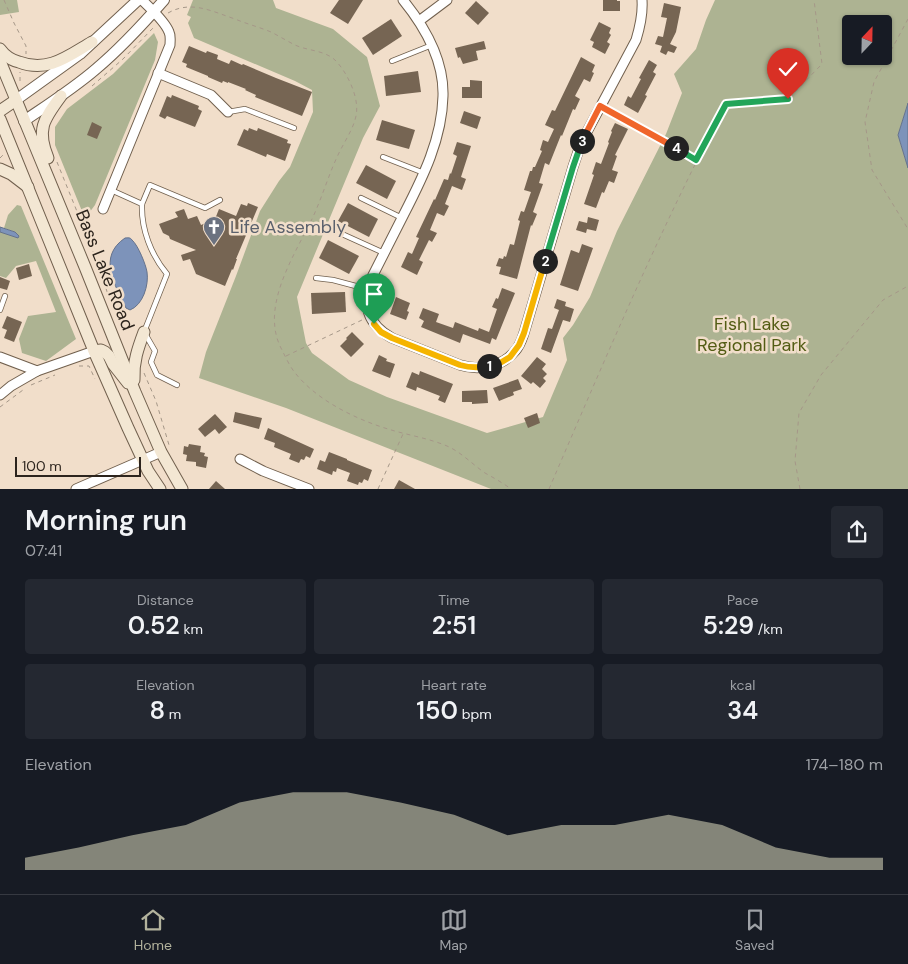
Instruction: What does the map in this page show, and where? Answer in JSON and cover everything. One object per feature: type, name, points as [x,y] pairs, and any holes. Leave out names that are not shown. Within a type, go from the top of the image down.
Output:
[{"type":"main road","points":[[0,49],[15,61],[32,66],[42,66],[54,63],[92,42]]},
{"type":"main road","name":"Bass Lake Road","points":[[0,61],[135,392],[165,449],[182,489]]},
{"type":"main road","points":[[61,96],[47,114],[42,128],[44,148],[82,242],[91,282]]},
{"type":"main road","points":[[0,111],[16,100]]},
{"type":"main road","points":[[0,118],[3,136],[28,188],[94,351],[124,420],[160,489]]},
{"type":"main road","points":[[3,136],[24,121]]},
{"type":"main road","points":[[0,169],[11,174],[28,188]]},
{"type":"main road","points":[[135,392],[133,371],[135,356],[144,332]]},
{"type":"main road","points":[[94,351],[100,350],[105,352],[135,392]]},
{"type":"street","points":[[16,100],[67,64],[140,0],[154,12],[167,28],[170,33],[170,45],[103,209]]},
{"type":"street","points":[[24,121],[61,96],[104,62],[129,39],[164,0]]},
{"type":"street","points":[[403,0],[419,21],[432,45],[440,73],[443,95],[442,108],[438,132],[424,173],[371,279],[366,301],[370,316],[381,332],[460,365],[480,368],[500,363],[510,357],[516,351],[524,333],[573,167],[600,106],[636,40],[642,15],[642,0]]},
{"type":"street","points":[[419,21],[447,0]]},
{"type":"street","points":[[158,73],[211,95],[228,112]]},
{"type":"street","points":[[0,395],[11,386],[37,371],[94,351]]},
{"type":"street","points":[[0,357],[37,371]]},
{"type":"street","points":[[76,489],[165,449]]},
{"type":"street","points":[[240,459],[297,487],[309,489]]},
{"type":"lane","points":[[392,61],[432,45]]},
{"type":"lane","points":[[228,112],[245,109],[294,128]]},
{"type":"lane","points":[[383,157],[424,173]]},
{"type":"lane","points":[[177,385],[157,375],[151,362],[155,350],[144,332],[167,274],[158,264],[145,232],[142,204],[150,185],[205,208],[220,200]]},
{"type":"lane","points":[[111,190],[142,204]]},
{"type":"lane","points":[[361,198],[402,218]]},
{"type":"lane","points":[[342,234],[384,253]]},
{"type":"lane","points":[[316,278],[333,280],[368,289]]},
{"type":"lane","points":[[0,310],[5,296]]},
{"type":"path","points":[[4,0],[26,46],[24,59]]},
{"type":"path","points":[[549,489],[657,242],[696,160],[726,104],[788,99],[822,64],[814,0]]},
{"type":"path","points":[[167,14],[177,5]]},
{"type":"path","points":[[207,7],[228,17],[270,31],[295,45],[330,56],[346,75],[356,104],[356,115],[352,130],[338,156],[312,218],[292,257],[278,295],[275,324],[278,342],[294,372],[302,381],[332,404],[359,418],[386,428],[446,445],[511,489]]},
{"type":"path","points":[[908,19],[874,82],[865,122],[872,170],[908,229]]},
{"type":"path","points":[[600,106],[696,160]]},
{"type":"path","points":[[56,160],[94,251],[112,306]]},
{"type":"path","points":[[800,489],[795,461],[798,413],[821,375],[883,300],[908,286]]},
{"type":"path","points":[[285,356],[370,316]]},
{"type":"path","points":[[76,366],[89,366]]},
{"type":"path","points":[[143,371],[156,401],[165,449]]},
{"type":"path","points":[[0,407],[27,387],[59,373]]},
{"type":"path","points":[[378,489],[403,433]]},
{"type":"green space","points":[[0,0],[17,0],[19,12],[0,15]]},
{"type":"green space","name":"Fish Lake Regional Park","points":[[193,0],[273,0],[276,8],[333,29],[367,57],[380,106],[363,138],[297,297],[306,343],[312,353],[349,380],[387,397],[487,433],[543,417],[567,360],[563,338],[590,297],[617,231],[666,134],[682,93],[674,74],[696,49],[715,0],[908,0],[908,103],[898,135],[908,168],[908,489],[491,489],[286,408],[199,378],[206,352],[260,211],[290,167],[313,112],[312,90],[194,38],[188,23],[191,17],[187,15]]},
{"type":"green space","points":[[154,33],[158,42],[155,60],[95,205],[84,216],[55,145],[55,127],[67,109],[113,74]]},
{"type":"green space","points":[[17,205],[21,206],[76,339],[46,361],[22,353],[19,339],[28,316],[56,312],[36,261],[16,266],[6,278],[0,276],[0,232],[15,232],[4,228],[8,215]]},
{"type":"water","points":[[908,103],[908,168],[898,135]]},
{"type":"water","points":[[0,227],[15,232],[19,236],[18,238],[0,232]]},
{"type":"water","points":[[125,238],[130,238],[137,246],[147,272],[146,288],[142,299],[130,310],[126,308],[113,281],[110,262],[117,246]]},
{"type":"building","points":[[339,0],[363,0],[348,24],[330,13]]},
{"type":"building","points":[[603,0],[620,1],[620,11],[603,11]]},
{"type":"building","points":[[476,1],[489,13],[478,25],[465,13]]},
{"type":"building","points":[[664,3],[681,7],[676,32],[670,44],[677,47],[674,53],[668,51],[666,55],[660,52],[662,46],[655,44],[658,36],[663,37],[667,18],[661,17]]},
{"type":"building","points":[[391,19],[402,36],[373,55],[362,38]]},
{"type":"building","points":[[599,22],[611,28],[609,33],[611,35],[607,42],[610,44],[605,54],[592,47],[594,42],[590,40]]},
{"type":"building","points":[[484,41],[486,49],[476,51],[478,60],[463,64],[460,57],[458,58],[455,48]]},
{"type":"building","points":[[189,46],[206,53],[207,51],[218,55],[217,59],[229,64],[231,60],[243,64],[312,92],[302,116],[255,97],[256,95],[246,89],[228,82],[223,81],[222,83],[186,67],[187,64],[182,62]]},
{"type":"building","points":[[581,57],[595,65],[592,72],[594,73],[590,82],[584,79],[575,96],[580,99],[575,110],[573,109],[549,165],[545,163],[539,183],[543,184],[533,212],[537,214],[531,225],[517,279],[499,274],[501,267],[496,266],[499,258],[503,259],[504,256],[506,257],[510,244],[514,245],[520,221],[518,220],[521,211],[524,212],[531,192],[524,190],[530,171],[535,167],[542,151],[540,150],[543,140],[548,142],[554,129],[545,125],[552,110],[555,111]]},
{"type":"building","points":[[649,60],[657,65],[653,72],[656,74],[638,113],[624,105],[628,96],[631,98]]},
{"type":"building","points":[[418,71],[421,92],[386,96],[384,76]]},
{"type":"building","points":[[470,80],[482,81],[482,98],[462,98],[462,87],[470,87]]},
{"type":"building","points":[[172,95],[199,106],[198,109],[202,111],[195,127],[167,116],[165,119],[159,116],[167,96],[171,98]]},
{"type":"building","points":[[464,111],[481,117],[477,129],[460,123]]},
{"type":"building","points":[[382,120],[415,130],[409,149],[376,140]]},
{"type":"building","points":[[92,122],[102,127],[97,139],[87,135]]},
{"type":"building","points":[[615,123],[628,129],[615,155],[617,156],[612,170],[618,172],[614,183],[609,181],[604,193],[602,192],[596,208],[584,204],[594,175],[592,174],[596,162],[601,164]]},
{"type":"building","points":[[249,128],[257,131],[258,128],[288,140],[287,143],[291,144],[285,161],[267,154],[266,157],[237,145],[244,129],[248,131]]},
{"type":"building","points":[[457,142],[471,146],[461,177],[466,179],[462,190],[452,186],[445,204],[449,206],[444,216],[437,213],[430,230],[437,233],[432,242],[429,240],[419,260],[423,262],[417,275],[401,267],[408,252],[412,254],[419,238],[416,237],[444,179],[448,180],[451,174],[457,156],[453,154]]},
{"type":"building","points":[[366,165],[396,181],[387,199],[356,183]]},
{"type":"building","name":"Life Assembly","points":[[248,203],[258,207],[225,286],[196,274],[190,259],[183,261],[181,255],[196,250],[170,239],[169,236],[163,233],[159,224],[178,217],[175,212],[184,209],[188,219],[197,216],[201,225],[215,219],[219,209],[236,216],[241,204],[247,206]]},
{"type":"building","points":[[348,203],[378,219],[369,237],[338,221]]},
{"type":"building","points":[[588,217],[599,220],[596,231],[587,229],[586,233],[576,230],[579,221],[587,223]]},
{"type":"building","points":[[328,240],[359,256],[349,274],[319,258]]},
{"type":"building","points":[[582,244],[593,248],[578,291],[560,285],[571,250],[579,253]]},
{"type":"building","points":[[29,264],[32,276],[19,280],[16,268]]},
{"type":"building","points":[[0,277],[10,281],[7,290],[0,288]]},
{"type":"building","points":[[502,288],[515,293],[496,340],[492,338],[490,344],[463,334],[460,343],[421,327],[424,321],[419,318],[423,308],[439,314],[436,322],[453,328],[455,322],[478,331],[479,328],[489,332],[497,309],[492,307],[496,298],[498,299]]},
{"type":"building","points":[[345,292],[346,312],[312,314],[311,293]]},
{"type":"building","points":[[396,297],[410,303],[406,320],[390,314]]},
{"type":"building","points":[[557,299],[566,302],[565,306],[574,309],[570,322],[563,320],[551,353],[541,349],[548,328],[552,329],[559,310],[554,308]]},
{"type":"building","points":[[7,316],[22,322],[14,342],[4,338],[7,330],[2,328]]},
{"type":"building","points":[[352,332],[364,344],[351,357],[340,346]]},
{"type":"building","points":[[379,355],[387,359],[386,361],[395,364],[390,378],[372,371]]},
{"type":"building","points":[[537,357],[546,364],[542,369],[547,374],[543,378],[546,381],[540,388],[521,376]]},
{"type":"building","points":[[420,371],[453,384],[445,403],[438,400],[440,396],[417,387],[416,391],[406,387],[412,372],[419,375]]},
{"type":"building","points":[[518,379],[522,389],[513,392],[514,395],[499,401],[493,388]]},
{"type":"building","points":[[487,390],[488,403],[472,404],[472,402],[462,402],[462,391]]},
{"type":"building","points":[[235,412],[262,418],[259,429],[233,422]]},
{"type":"building","points":[[537,413],[540,423],[528,428],[524,418]]},
{"type":"building","points":[[215,414],[227,427],[219,434],[215,429],[205,437],[198,429]]},
{"type":"building","points":[[268,428],[314,449],[310,458],[306,456],[299,463],[289,459],[291,454],[274,447],[275,443],[264,439]]},
{"type":"building","points":[[189,444],[201,446],[200,452],[205,453],[204,456],[208,457],[206,468],[196,466],[196,462],[186,461],[187,455],[183,454],[184,446],[188,447]]},
{"type":"building","points":[[329,452],[372,470],[368,481],[364,479],[358,485],[347,481],[350,473],[337,468],[336,472],[333,471],[332,475],[317,469],[320,460],[325,462]]},
{"type":"building","points":[[399,480],[415,489],[394,489]]},
{"type":"building","points":[[216,481],[225,489],[209,489]]},
{"type":"place","name":"Life Assembly","points":[[214,246]]},
{"type":"route","points":[[374,324],[381,332],[392,338],[460,365],[480,368],[500,363],[516,351],[524,333],[573,167],[600,106],[696,160],[726,104],[788,99]]}]
